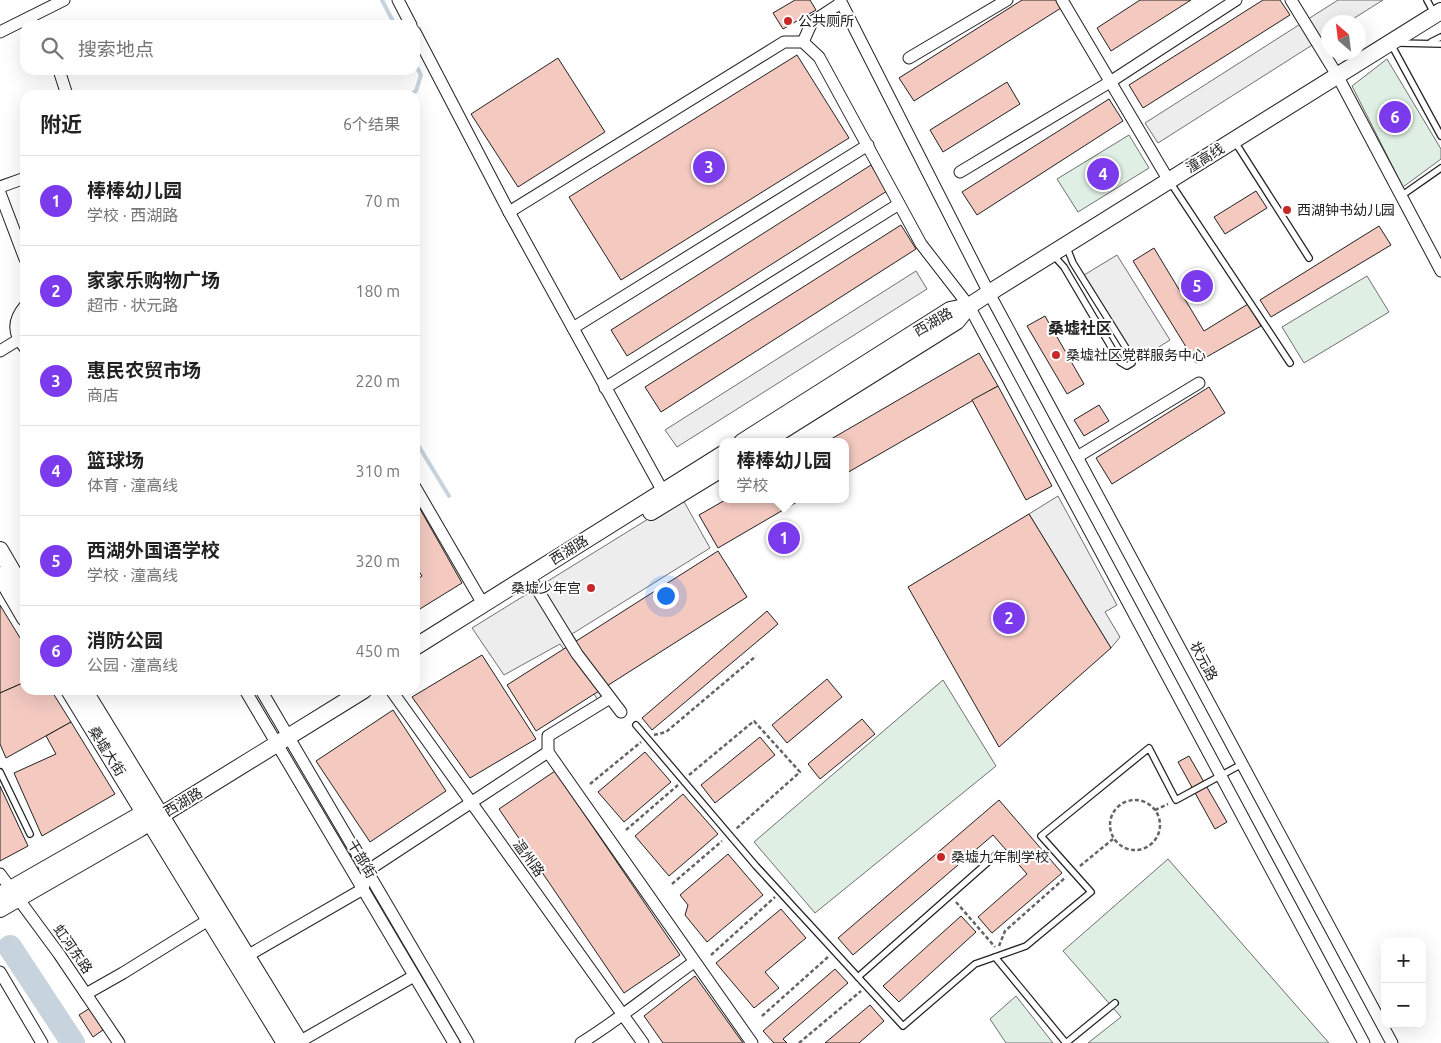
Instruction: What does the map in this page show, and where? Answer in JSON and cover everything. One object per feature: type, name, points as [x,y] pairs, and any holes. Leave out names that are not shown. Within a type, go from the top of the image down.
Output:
[{"type":"main road","name":"潼高线","points":[[969,306],[1438,13]]},
{"type":"main road","name":"西湖路","points":[[748,438],[950,310],[969,306]]},
{"type":"main road","name":"西湖路","points":[[770,438],[957,321],[969,306]]},
{"type":"main road","name":"西湖路","points":[[420,655],[534,584],[665,496],[719,457]]},
{"type":"main road","name":"西湖路","points":[[420,644],[483,604],[665,496],[719,470]]},
{"type":"main road","points":[[0,550],[20,584]]},
{"type":"main road","points":[[0,575],[20,609]]},
{"type":"main road","name":"桑墟大街","points":[[72,695],[153,814]]},
{"type":"main road","name":"桑墟大街","points":[[87,695],[153,814]]},
{"type":"main road","name":"西湖路","points":[[280,737],[339,695]]},
{"type":"main road","name":"西湖路","points":[[0,909],[10,894],[153,814],[280,737],[355,695]]},
{"type":"main road","points":[[153,814],[210,919],[295,1043]]},
{"type":"main road","points":[[153,814],[247,956],[295,1043]]},
{"type":"street","points":[[24,20],[64,0]]},
{"type":"street","points":[[398,0],[409,20]]},
{"type":"street","points":[[909,58],[1007,0]]},
{"type":"street","points":[[1062,0],[1169,181]]},
{"type":"street","points":[[960,172],[1110,82],[1236,0]]},
{"type":"street","points":[[1291,0],[1338,75],[1441,271]]},
{"type":"street","points":[[803,42],[812,22],[841,1]]},
{"type":"street","name":"状元路","points":[[841,1],[989,293],[1392,1043]]},
{"type":"street","points":[[0,32],[20,22]]},
{"type":"street","points":[[420,42],[509,212],[665,496]]},
{"type":"street","points":[[509,212],[784,42],[803,42],[820,56],[921,244],[969,306],[1364,1043]]},
{"type":"street","points":[[61,75],[65,90]]},
{"type":"street","points":[[573,328],[868,145]]},
{"type":"street","points":[[0,187],[20,180]]},
{"type":"street","points":[[0,193],[4,214],[20,248]]},
{"type":"street","points":[[605,388],[900,204]]},
{"type":"street","points":[[20,315],[16,322],[20,337]]},
{"type":"street","points":[[0,351],[20,345]]},
{"type":"street","points":[[1077,457],[1199,382]]},
{"type":"street","points":[[420,496],[483,604]]},
{"type":"street","points":[[534,584],[577,654],[621,712]]},
{"type":"street","name":"干部街","points":[[249,695],[280,737],[367,871],[468,1043]]},
{"type":"street","name":"干部街","points":[[263,695],[280,737],[363,889],[454,1043]]},
{"type":"street","name":"温州路","points":[[395,695],[643,1043]]},
{"type":"street","points":[[610,698],[548,736],[548,752],[752,1043]]},
{"type":"street","points":[[247,956],[363,889],[367,871],[472,804],[481,795],[548,752]]},
{"type":"street","name":"虹河东路","points":[[0,874],[10,894],[86,994],[119,1043]]},
{"type":"street","points":[[86,994],[210,919]]},
{"type":"street","points":[[581,1043],[611,1024],[694,962]]},
{"type":"street","points":[[0,972],[42,1043]]},
{"type":"street","points":[[295,1043],[414,976]]},
{"type":"lane","points":[[1426,0],[1438,13]]},
{"type":"lane","points":[[1431,42],[1441,38]]},
{"type":"lane","points":[[1441,44],[1431,42],[1390,43],[1441,136]]},
{"type":"lane","points":[[1234,140],[1309,258]]},
{"type":"lane","points":[[1401,196],[1441,168]]},
{"type":"lane","points":[[1169,181],[1290,362]]},
{"type":"lane","points":[[1059,250],[1073,262],[1131,356],[1132,363],[1127,366],[1120,362],[1064,268],[1059,250]]},
{"type":"lane","points":[[636,725],[729,835],[903,1026],[975,964],[1026,946],[1091,892],[1041,836],[1149,748],[1176,800],[1242,764]]},
{"type":"lane","points":[[0,772],[30,834]]},
{"type":"lane","points":[[858,977],[996,855]]},
{"type":"lane","points":[[995,957],[1066,1043],[1115,1003]]},
{"type":"path","points":[[590,784],[646,738],[666,732],[756,656]]},
{"type":"path","points":[[626,830],[754,721],[800,772],[672,884]]},
{"type":"path","points":[[1139,799],[1147,802],[1155,810],[1160,822],[1160,830],[1151,844],[1135,850],[1126,849],[1113,839],[1109,823],[1111,815],[1122,802],[1139,799]]},
{"type":"path","points":[[1155,810],[1176,800]]},
{"type":"path","points":[[950,896],[998,950],[1005,931],[1072,871],[1113,839]]},
{"type":"path","points":[[711,955],[780,892]]},
{"type":"path","points":[[762,1016],[834,951]]},
{"type":"path","points":[[799,1043],[866,986]]},
{"type":"green space","points":[[1387,59],[1441,149],[1441,159],[1403,187],[1352,86]]},
{"type":"green space","points":[[1129,135],[1149,168],[1078,212],[1057,179]]},
{"type":"green space","points":[[1367,276],[1389,312],[1304,363],[1282,327]]},
{"type":"green space","points":[[943,680],[996,766],[815,913],[754,842]]},
{"type":"green space","points":[[1168,859],[1329,1043],[1088,1043],[1121,1017],[1063,951]]},
{"type":"green space","points":[[1016,996],[1053,1043],[1006,1043],[990,1019]]},
{"type":"shaded area","points":[[1338,0],[1383,0],[1359,15],[1321,15],[1321,39],[1158,143],[1145,123]]},
{"type":"shaded area","points":[[1117,255],[1170,340],[1137,361],[1084,275]]},
{"type":"shaded area","points":[[916,271],[927,289],[677,447],[665,430]]},
{"type":"shaded area","points":[[1058,496],[1117,605],[1105,612],[1120,637],[1111,648],[1029,514]]},
{"type":"shaded area","name":"桑墟少年宫","points":[[682,498],[710,548],[572,634],[611,693],[600,703],[560,644],[504,675],[472,628]]},
{"type":"building","name":"公共厕所","points":[[795,0],[810,0],[816,10],[783,29],[773,13]]},
{"type":"building","points":[[1022,0],[1056,0],[1061,8],[914,101],[899,78]]},
{"type":"building","points":[[1140,0],[1191,0],[1111,51],[1097,28]]},
{"type":"building","points":[[1263,0],[1280,0],[1290,15],[1143,108],[1129,85]]},
{"type":"building","points":[[797,55],[849,138],[621,280],[569,197]]},
{"type":"building","points":[[558,58],[605,132],[518,187],[471,114]]},
{"type":"building","points":[[1007,82],[1020,104],[943,152],[930,130]]},
{"type":"building","points":[[1109,99],[1123,121],[977,215],[962,192]]},
{"type":"building","points":[[871,165],[887,191],[627,356],[611,330]]},
{"type":"building","points":[[1256,191],[1267,208],[1225,234],[1214,217]]},
{"type":"building","points":[[901,225],[916,249],[661,412],[645,387]]},
{"type":"building","points":[[1379,226],[1391,245],[1271,317],[1260,300]]},
{"type":"building","points":[[1154,248],[1204,331],[1248,304],[1261,326],[1196,363],[1133,261]]},
{"type":"building","name":"桑墟社区党群服务中心","points":[[1045,316],[1084,384],[1067,394],[1027,326]]},
{"type":"building","points":[[979,353],[998,386],[849,472],[849,438],[833,438]]},
{"type":"building","points":[[998,386],[1052,486],[1026,500],[972,400]]},
{"type":"building","points":[[1209,387],[1225,413],[1112,484],[1096,458]]},
{"type":"building","points":[[1099,405],[1109,421],[1084,436],[1074,420]]},
{"type":"building","points":[[720,503],[795,503],[718,548],[699,515]]},
{"type":"building","points":[[420,509],[462,583],[420,609],[420,577],[422,576],[420,573]]},
{"type":"building","points":[[1029,514],[1111,648],[999,747],[908,587]]},
{"type":"building","points":[[718,551],[747,597],[536,731],[507,685]]},
{"type":"building","points":[[0,605],[20,638],[20,684],[0,693]]},
{"type":"building","points":[[767,611],[778,624],[652,730],[642,718]]},
{"type":"building","points":[[482,655],[536,739],[470,778],[412,697],[420,695],[420,692]]},
{"type":"building","points":[[827,679],[842,697],[787,743],[772,725]]},
{"type":"building","points":[[20,684],[20,695],[54,695],[71,722],[6,758],[0,744],[0,693]]},
{"type":"building","points":[[393,710],[446,791],[370,842],[316,761]]},
{"type":"building","points":[[862,719],[875,734],[820,779],[808,764]]},
{"type":"building","points":[[71,722],[115,794],[42,836],[14,773],[56,754],[46,736]]},
{"type":"building","points":[[760,737],[775,755],[715,803],[701,785]]},
{"type":"building","points":[[645,752],[671,782],[624,822],[598,792]]},
{"type":"building","points":[[1189,756],[1227,822],[1215,829],[1178,762]]},
{"type":"building","points":[[555,771],[680,955],[624,993],[499,809]]},
{"type":"building","points":[[0,786],[28,846],[0,861]]},
{"type":"building","points":[[683,794],[718,834],[669,876],[635,836]]},
{"type":"building","points":[[999,800],[1062,873],[992,933],[978,917],[1027,874],[993,835],[853,955],[838,938]]},
{"type":"building","points":[[728,854],[763,895],[707,942],[685,915],[688,905],[680,895]]},
{"type":"building","points":[[781,909],[806,938],[765,972],[779,988],[754,1008],[716,963]]},
{"type":"building","points":[[961,916],[976,932],[899,1002],[883,986]]},
{"type":"building","points":[[835,969],[848,983],[783,1039],[787,1043],[774,1043],[763,1031]]},
{"type":"building","points":[[695,976],[743,1043],[663,1043],[644,1016]]},
{"type":"building","points":[[870,1005],[884,1021],[859,1043],[825,1043]]},
{"type":"building","points":[[90,1008],[103,1030],[93,1037],[79,1015]]},
{"type":"waterway","points":[[382,0],[392,20]]},
{"type":"waterway","points":[[416,90],[420,73]]},
{"type":"waterway","points":[[420,448],[449,496]]},
{"type":"waterway","points":[[10,947],[73,1043]]},
{"type":"place","name":"公共厕所","points":[[788,21]]},
{"type":"place","name":"消防公园","points":[[1395,117]]},
{"type":"place","name":"惠民农贸市场","points":[[709,167]]},
{"type":"place","name":"篮球场","points":[[1103,174]]},
{"type":"place","name":"西湖钟书幼儿园","points":[[1287,210]]},
{"type":"place","name":"西湖外国语学校","points":[[1197,286]]},
{"type":"place","name":"桑墟社区党群服务中心","points":[[1056,355]]},
{"type":"place","name":"棒棒幼儿园","points":[[784,538]]},
{"type":"place","name":"桑墟少年宫","points":[[591,588]]},
{"type":"place","name":"家家乐购物广场","points":[[1009,618]]},
{"type":"place","name":"桑墟九年制学校","points":[[941,857]]},
{"type":"district","name":"桑墟社区","points":[[1080,328]]}]
